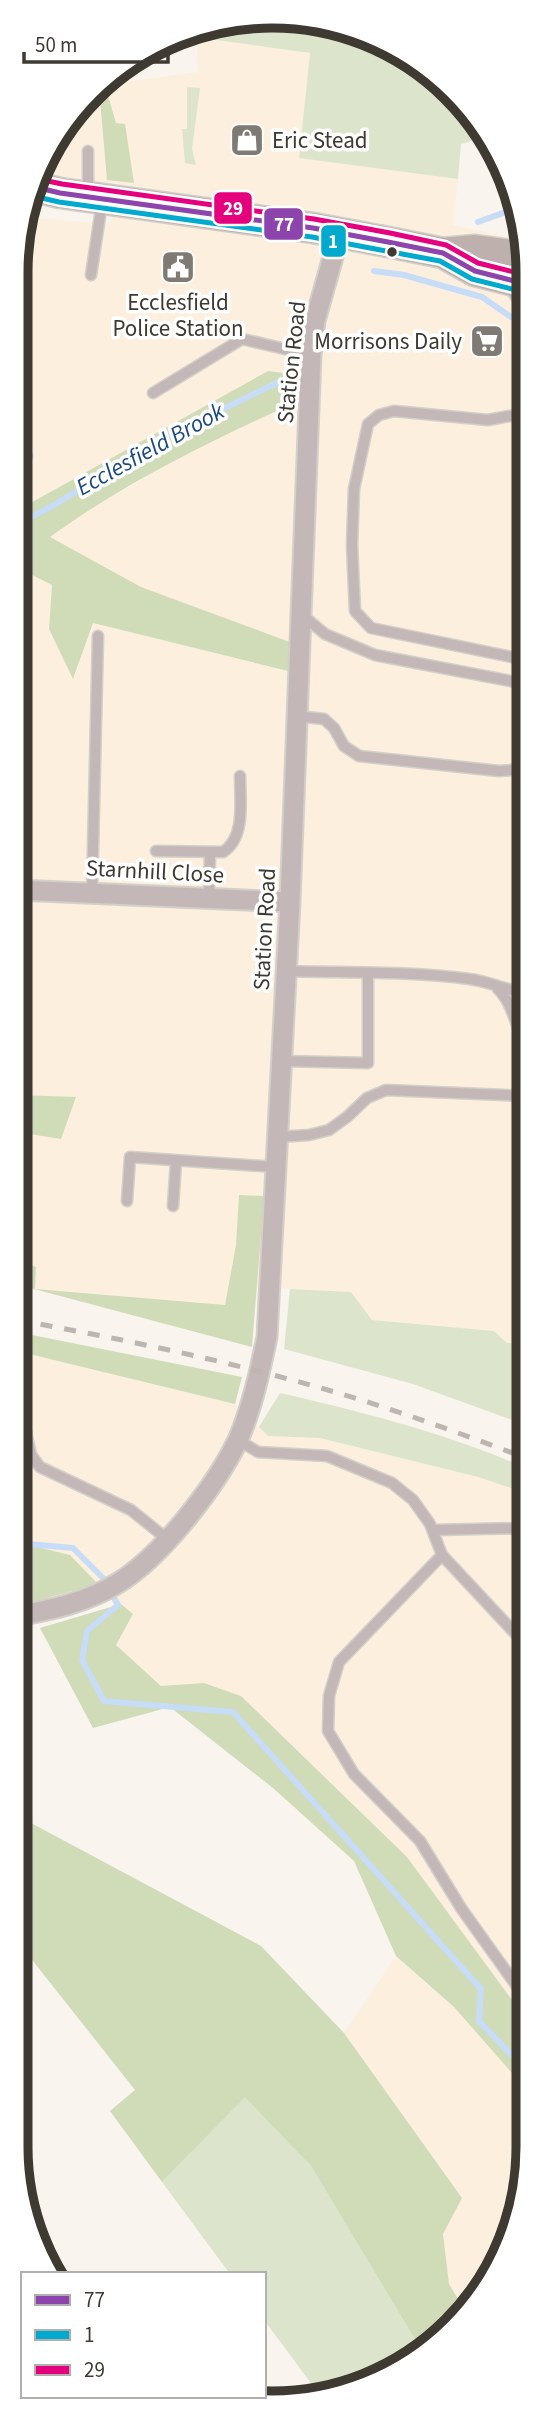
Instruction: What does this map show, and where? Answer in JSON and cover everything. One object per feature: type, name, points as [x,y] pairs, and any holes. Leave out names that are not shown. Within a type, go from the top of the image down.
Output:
[{"type":"main road","points":[[64,194],[340,232],[443,253],[475,250],[515,255]]},
{"type":"main road","points":[[443,253],[475,271],[513,281]]},
{"type":"street","name":"Station Road","points":[[29,1613],[79,1601],[118,1583],[134,1572],[167,1539],[213,1482],[238,1440],[254,1392],[267,1336],[290,902],[295,716],[311,355],[315,321],[340,232]]},
{"type":"street","name":"Starnhill Close","points":[[28,890],[290,902]]},
{"type":"lane","points":[[88,151],[64,194],[91,275]]},
{"type":"lane","points":[[153,393],[243,339],[311,355]]},
{"type":"lane","points":[[515,415],[488,420],[394,411],[379,415],[368,424],[354,489],[352,545],[355,611],[371,628],[515,658]]},
{"type":"lane","points":[[301,613],[325,634],[375,656],[515,682]]},
{"type":"lane","points":[[92,892],[98,636]]},
{"type":"lane","points":[[295,716],[324,719],[334,728],[344,746],[359,756],[499,771],[515,770]]},
{"type":"lane","points":[[156,851],[223,852],[235,839],[239,826],[240,776]]},
{"type":"lane","points":[[209,899],[210,852]]},
{"type":"lane","points":[[286,971],[471,979],[515,991]]},
{"type":"lane","points":[[282,1060],[368,1063],[368,973]]},
{"type":"lane","points":[[492,984],[505,996],[515,1024]]},
{"type":"lane","points":[[278,1136],[309,1135],[329,1130],[367,1098],[386,1090],[515,1096]]},
{"type":"lane","points":[[127,1201],[130,1157],[275,1167]]},
{"type":"lane","points":[[173,1206],[176,1161]]},
{"type":"lane","points":[[238,1440],[258,1452],[327,1456],[393,1483],[413,1500],[433,1530],[442,1555],[516,1634]]},
{"type":"lane","points":[[29,1444],[31,1455],[40,1467],[131,1510],[167,1539]]},
{"type":"lane","points":[[433,1530],[516,1528]]},
{"type":"lane","points":[[442,1555],[339,1662],[328,1696],[328,1731],[354,1774],[420,1841],[461,1908],[516,1985]]},
{"type":"shaded area","points":[[203,38],[310,53],[299,158],[458,179],[453,225],[513,238],[515,256],[516,1343],[507,1343],[493,1331],[372,1320],[351,1292],[255,1287],[264,1196],[239,1195],[236,1245],[225,1305],[34,1289],[35,1267],[29,1264],[28,1134],[61,1139],[76,1098],[28,1096],[28,573],[52,585],[49,629],[74,678],[93,623],[288,671],[294,644],[141,587],[50,537],[77,517],[204,444],[298,401],[298,375],[268,371],[28,504],[28,272],[34,218],[110,224],[116,187],[48,177],[78,123],[118,83],[198,72],[197,46]]},
{"type":"shaded area","points":[[29,1354],[235,1404],[268,1436],[320,1438],[478,1477],[516,1490],[516,2005],[407,1857],[241,1696],[204,1683],[162,1686],[116,1645],[133,1614],[70,1555],[29,1545]]},
{"type":"shaded area","points":[[396,1956],[454,2007],[516,2078],[516,2147],[511,2195],[491,2255],[460,2302],[449,2284],[443,2233],[462,2197],[344,2033]]},
{"type":"green space","points":[[256,29],[304,30],[335,36],[380,53],[421,78],[445,99],[475,136],[477,140],[461,144],[458,179],[299,158],[310,53],[203,38]]},
{"type":"green space","points":[[187,87],[200,88],[192,149],[196,165],[185,163],[182,129],[187,129]]},
{"type":"green space","points":[[107,93],[116,123],[125,124],[134,183],[107,180],[100,100]]},
{"type":"green space","points":[[268,371],[299,375],[298,401],[202,446],[140,480],[50,537],[141,587],[295,644],[294,665],[288,671],[93,623],[73,679],[49,629],[52,585],[28,573],[28,504]]},
{"type":"green space","points":[[28,1095],[76,1097],[61,1139],[28,1134]]},
{"type":"green space","points":[[239,1195],[264,1196],[252,1347],[29,1288],[29,1264],[36,1267],[35,1289],[225,1305],[236,1245]]},
{"type":"green space","points":[[290,1289],[351,1292],[372,1320],[494,1331],[507,1343],[516,1343],[516,1421],[413,1384],[284,1349]]},
{"type":"green space","points":[[29,1334],[242,1377],[235,1404],[29,1354]]},
{"type":"green space","points":[[280,1393],[343,1408],[467,1445],[516,1464],[516,1490],[478,1477],[320,1438],[268,1436],[259,1427]]},
{"type":"green space","points":[[29,1545],[70,1555],[98,1584],[29,1603]]},
{"type":"green space","points":[[121,1604],[133,1614],[116,1645],[161,1686],[204,1683],[241,1696],[407,1857],[516,2005],[516,2078],[454,2007],[396,1956],[354,1861],[273,1788],[170,1707],[93,1728],[40,1628]]},
{"type":"green space","points":[[29,1822],[261,1946],[344,2033],[462,2198],[443,2234],[449,2284],[460,2302],[417,2343],[311,2166],[245,2097],[162,2182],[110,2111],[135,2090],[29,1956]]},
{"type":"green space","points":[[245,2096],[311,2166],[417,2343],[380,2366],[350,2378],[314,2387],[266,2323],[266,2272],[229,2272],[162,2182]]},
{"type":"waterway","points":[[478,222],[508,211]]},
{"type":"waterway","name":"Ecclesfield Brook","points":[[374,271],[404,275],[482,297],[511,317]]},
{"type":"waterway","name":"Ecclesfield Brook","points":[[28,519],[165,437],[285,379]]},
{"type":"waterway","points":[[29,1544],[73,1548],[103,1578],[118,1605],[87,1631],[82,1660],[104,1701],[233,1712],[481,1989],[479,2021],[516,2060]]},
{"type":"railway","points":[[29,1322],[154,1347],[336,1392],[516,1454]]},
{"type":"transit line","name":"29","points":[[46,181],[314,219],[390,233],[446,245],[478,263],[515,272]]},
{"type":"transit line","name":"77","points":[[43,189],[313,228],[388,242],[443,253],[475,271],[515,281]]},
{"type":"transit line","name":"1","points":[[40,198],[312,237],[440,261],[472,279],[515,290]]},
{"type":"place","name":"Eric Stead","points":[[247,140]]},
{"type":"place","name":"Ecclesfield Police Station","points":[[178,267]]},
{"type":"place","name":"Morrisons Daily","points":[[487,341]]}]
